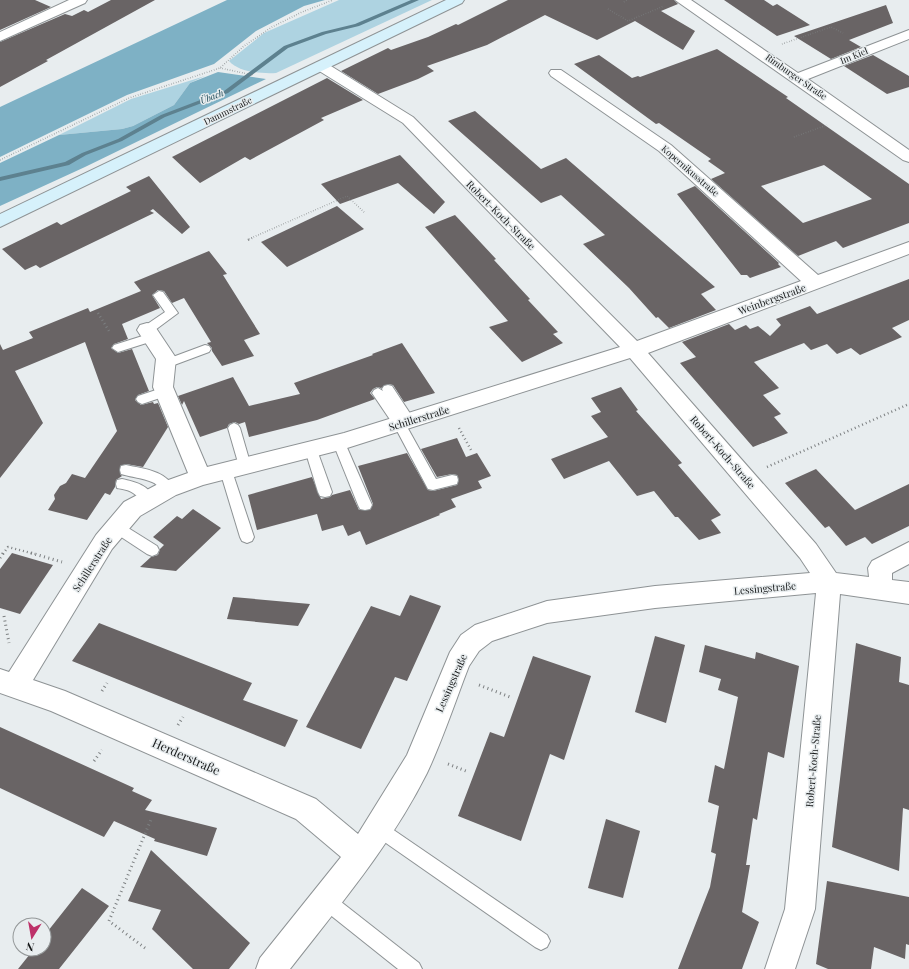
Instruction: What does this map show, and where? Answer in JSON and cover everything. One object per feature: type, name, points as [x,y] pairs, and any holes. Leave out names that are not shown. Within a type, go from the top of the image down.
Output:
[{"type":"street","points":[[0,37],[80,0]]},
{"type":"street","name":"Dammstraße","points":[[0,221],[457,0]]},
{"type":"street","name":"Rimburger Straße","points":[[682,0],[706,14],[760,51],[909,157]]},
{"type":"street","name":"Im Kiel","points":[[798,78],[909,34]]},
{"type":"street","name":"Robert-Koch-Straße","points":[[321,66],[408,120],[634,350],[808,551],[829,582],[800,909],[780,969]]},
{"type":"street","name":"Kopernikusstraße","points":[[556,73],[665,148],[815,283]]},
{"type":"street","name":"Weinbergstraße","points":[[634,350],[909,248]]},
{"type":"street","points":[[150,334],[166,358],[163,387],[201,477]]},
{"type":"street","name":"Schillerstraße","points":[[7,684],[88,568],[104,542],[132,508],[148,499],[168,489],[201,477],[339,443],[634,350]]},
{"type":"street","points":[[881,589],[880,568],[909,552]]},
{"type":"street","name":"Lessingstraße","points":[[271,969],[361,854],[379,828],[417,764],[459,660],[470,643],[484,633],[547,612],[655,597],[829,582],[909,592]]},
{"type":"street","name":"Herderstraße","points":[[7,684],[56,700],[306,809],[361,854]]},
{"type":"lane","points":[[118,348],[150,334],[172,313],[159,295]]},
{"type":"lane","points":[[166,364],[205,349]]},
{"type":"lane","points":[[383,391],[404,422],[433,485],[452,480]]},
{"type":"lane","points":[[142,399],[165,392]]},
{"type":"lane","points":[[234,428],[235,468],[247,537]]},
{"type":"lane","points":[[339,443],[365,505]]},
{"type":"lane","points":[[311,450],[325,492]]},
{"type":"lane","points":[[126,470],[158,478],[168,489]]},
{"type":"lane","points":[[122,484],[137,488],[148,499]]},
{"type":"lane","points":[[117,527],[152,550]]},
{"type":"lane","points":[[379,828],[541,941]]},
{"type":"lane","points":[[325,900],[413,969]]},
{"type":"path","points":[[0,160],[129,98],[220,68],[230,57],[261,32],[333,0]]},
{"type":"path","points":[[608,9],[628,21],[665,6]]},
{"type":"path","points":[[760,51],[831,27],[843,33]]},
{"type":"path","points":[[220,68],[255,75]]},
{"type":"path","points":[[794,137],[852,116]]},
{"type":"path","points":[[248,240],[347,196],[365,213]]},
{"type":"path","points":[[744,477],[909,404]]},
{"type":"path","points":[[0,558],[8,548],[88,568]]},
{"type":"path","points":[[4,616],[9,645]]},
{"type":"path","points":[[453,674],[510,697]]},
{"type":"path","points":[[145,948],[109,921],[152,817]]},
{"type":"shaded area","points":[[227,0],[325,0],[304,6],[256,31],[214,64],[127,95],[0,157],[0,107]]},
{"type":"shaded area","points":[[339,0],[432,0],[276,73],[257,73],[244,70],[233,65],[229,61],[264,33]]},
{"type":"shaded area","points":[[218,72],[266,79],[85,167],[0,206],[0,163],[59,135],[122,129],[133,126],[174,105],[190,83]]},
{"type":"shaded area","points":[[205,76],[190,83],[174,105],[133,126],[122,129],[59,135],[131,99]]},
{"type":"building","points":[[0,0],[35,0],[51,7],[0,30]]},
{"type":"building","points":[[111,0],[155,0],[0,87],[0,42],[65,14],[72,16],[84,10],[88,12]]},
{"type":"building","points":[[508,0],[674,0],[678,4],[661,11],[695,31],[683,50],[635,21],[597,40],[545,15],[487,45],[427,66],[434,71],[418,79],[378,94],[341,71],[388,48],[391,50],[428,37],[456,24],[458,25]]},
{"type":"building","points":[[724,0],[764,0],[773,6],[777,4],[810,25],[777,36]]},
{"type":"building","points":[[886,5],[893,23],[849,40],[861,47],[831,59],[794,36]]},
{"type":"building","points":[[717,49],[788,97],[786,98],[909,184],[909,223],[843,248],[836,241],[798,256],[711,179],[725,173],[708,161],[711,159],[659,123],[656,124],[574,64],[599,55],[632,78],[638,76],[640,77]],"holes":[[[824,165],[872,199],[803,223],[761,186]]]},
{"type":"building","points":[[873,55],[909,76],[909,87],[887,94],[844,66]]},
{"type":"building","points":[[327,78],[363,100],[321,118],[324,120],[250,160],[245,157],[200,183],[172,157]]},
{"type":"building","points":[[475,111],[541,169],[566,158],[715,287],[701,294],[716,310],[669,328],[658,317],[656,318],[629,288],[583,244],[605,235],[561,195],[541,203],[448,121]]},
{"type":"building","points":[[400,155],[445,202],[434,214],[398,183],[340,204],[321,184]]},
{"type":"building","points":[[149,176],[190,227],[182,234],[153,209],[150,211],[154,213],[40,268],[36,265],[25,270],[2,249],[57,222],[61,225],[131,191],[126,187]]},
{"type":"building","points":[[695,186],[779,263],[778,264],[781,267],[750,278],[747,275],[741,275],[677,194]]},
{"type":"building","points":[[337,206],[364,229],[287,267],[261,242]]},
{"type":"building","points":[[455,215],[496,259],[494,260],[558,332],[553,334],[563,343],[522,362],[489,327],[508,321],[425,227]]},
{"type":"building","points":[[209,251],[227,274],[223,275],[260,334],[244,340],[254,356],[222,366],[212,351],[212,348],[207,343],[211,342],[184,298],[172,303],[164,291],[158,290],[152,295],[160,308],[122,324],[128,339],[114,344],[111,348],[118,353],[132,349],[149,391],[138,395],[135,400],[141,405],[153,402],[154,404],[158,403],[168,427],[143,467],[126,464],[120,466],[120,474],[122,476],[116,480],[115,487],[110,495],[105,493],[87,520],[48,510],[55,499],[54,495],[60,486],[66,483],[72,474],[85,478],[117,431],[85,342],[15,371],[43,423],[0,478],[0,344],[3,350],[33,338],[29,332],[88,308],[90,312],[141,291],[134,282]]},
{"type":"building","points":[[909,279],[909,320],[892,328],[902,337],[860,355],[851,348],[837,354],[827,344],[811,350],[804,343],[754,362],[779,388],[763,395],[781,414],[774,417],[788,433],[753,447],[680,363],[696,357],[682,342],[729,324],[735,330],[746,325],[750,329],[758,326],[770,336],[781,325],[776,319],[810,306],[817,314]]},
{"type":"building","points":[[402,343],[435,393],[404,402],[393,385],[388,384],[381,388],[377,387],[373,389],[370,393],[375,399],[317,420],[249,437],[245,422],[239,424],[235,422],[229,424],[227,428],[200,437],[184,401],[182,405],[178,396],[233,377],[249,406],[300,394],[294,383]]},
{"type":"building","points":[[621,387],[638,410],[636,411],[682,463],[678,465],[721,515],[711,520],[721,533],[699,540],[678,517],[675,517],[654,491],[637,496],[609,461],[564,479],[551,459],[608,437],[591,416],[601,412],[591,398]]},
{"type":"building","points":[[457,438],[466,457],[477,453],[491,476],[478,481],[482,488],[451,499],[456,507],[439,514],[440,515],[366,545],[360,531],[348,536],[343,525],[322,531],[317,514],[257,530],[248,495],[312,477],[321,499],[350,490],[359,510],[370,510],[373,504],[358,466],[407,453],[428,490],[433,491],[457,485],[459,480],[457,475],[452,474],[437,477],[421,449]]},
{"type":"building","points":[[816,469],[855,510],[909,484],[909,526],[872,544],[865,537],[846,546],[829,526],[825,528],[785,483]]},
{"type":"building","points":[[193,509],[221,528],[176,571],[140,567],[151,557],[158,555],[160,549],[164,545],[153,537],[177,516],[182,519]]},
{"type":"building","points":[[12,553],[53,565],[20,614],[0,608],[0,569]]},
{"type":"building","points":[[410,595],[441,606],[407,681],[395,677],[361,749],[306,727],[371,606],[400,616]]},
{"type":"building","points":[[233,597],[310,604],[298,626],[227,619]]},
{"type":"building","points":[[99,623],[252,683],[243,700],[298,720],[285,747],[72,661]]},
{"type":"building","points":[[655,636],[685,645],[666,723],[635,712]]},
{"type":"building","points":[[856,643],[901,657],[899,682],[909,685],[909,810],[903,808],[899,871],[832,847]]},
{"type":"building","points":[[705,645],[755,659],[756,652],[799,666],[784,758],[768,752],[757,820],[753,818],[746,865],[750,865],[742,912],[759,922],[742,969],[678,969],[710,887],[716,854],[711,852],[719,806],[708,802],[715,765],[724,769],[738,697],[718,690],[721,679],[699,672]]},
{"type":"building","points":[[533,656],[591,676],[564,760],[550,754],[521,841],[458,816],[490,732],[504,737]]},
{"type":"building","points":[[0,727],[134,788],[132,791],[152,800],[145,810],[217,828],[207,856],[154,841],[155,839],[114,821],[104,837],[0,788]]},
{"type":"building","points":[[606,819],[640,831],[623,898],[588,888]]},
{"type":"building","points":[[151,850],[250,943],[229,969],[193,969],[152,929],[161,910],[128,901]]},
{"type":"building","points":[[827,881],[909,897],[909,945],[906,944],[905,959],[874,947],[871,969],[828,969],[816,964]]},
{"type":"building","points":[[82,888],[109,906],[59,969],[18,969],[28,957],[52,957],[52,926]]},
{"type":"waterway","name":"Übach","points":[[0,179],[67,164],[84,154],[120,140],[163,116],[226,92],[286,47],[324,33],[357,25],[416,0]]}]
